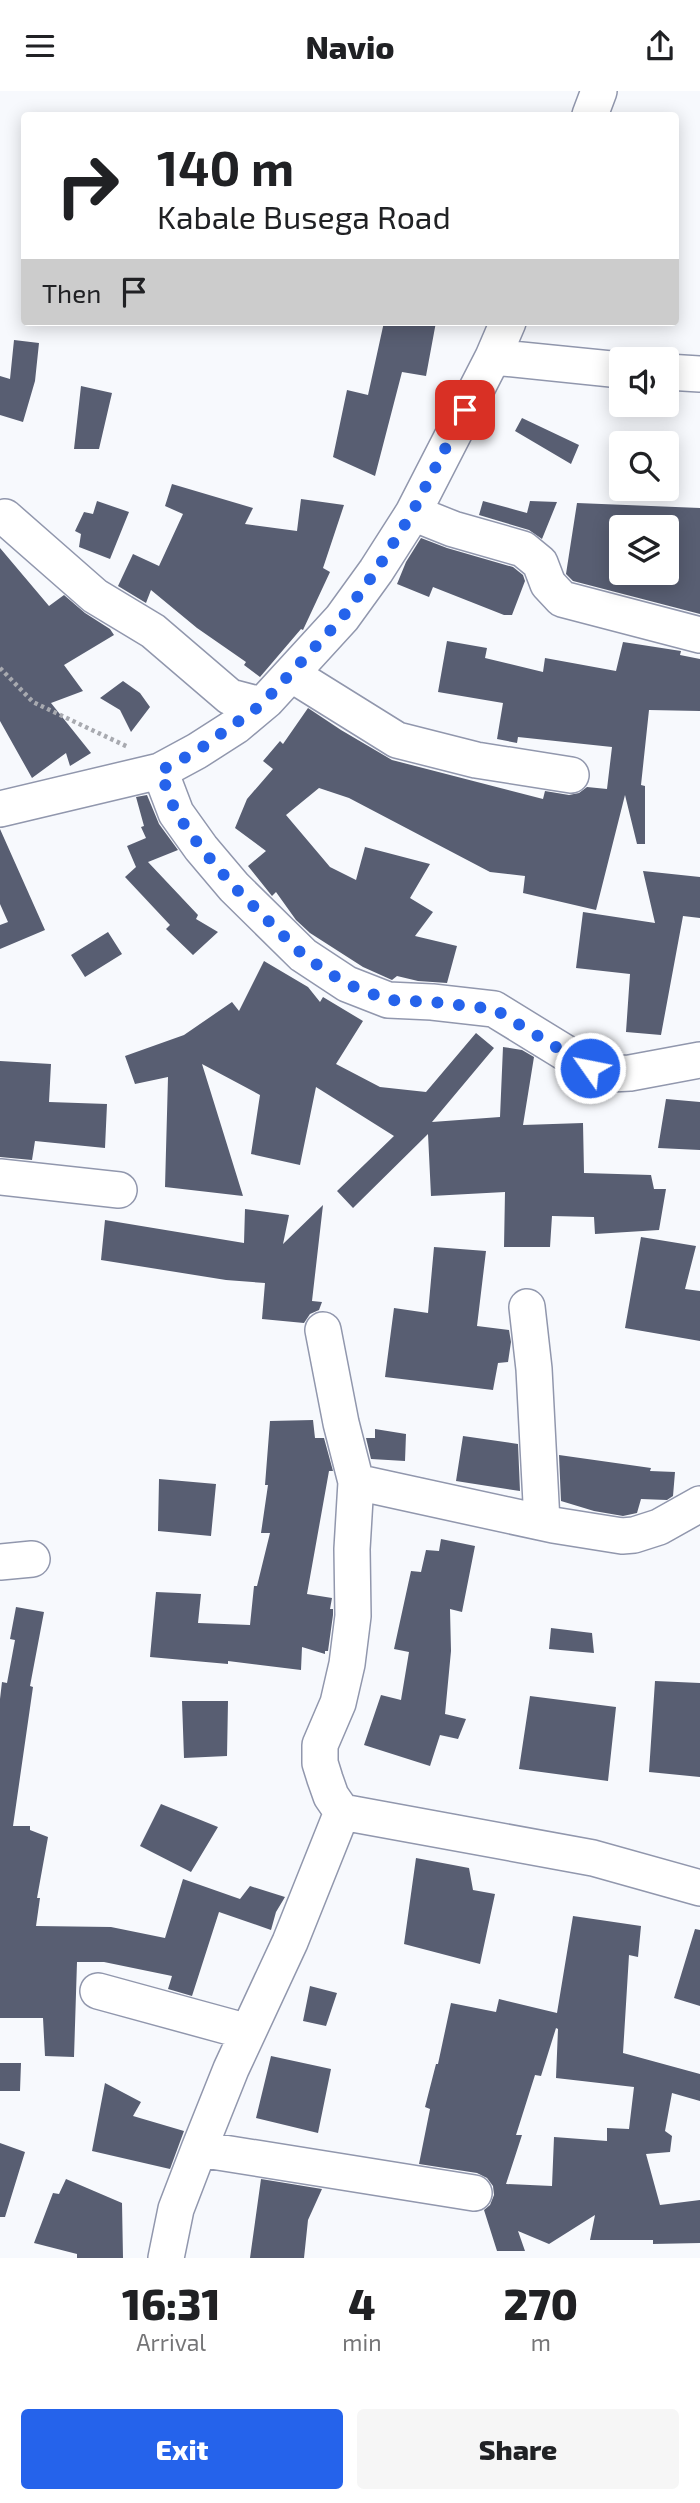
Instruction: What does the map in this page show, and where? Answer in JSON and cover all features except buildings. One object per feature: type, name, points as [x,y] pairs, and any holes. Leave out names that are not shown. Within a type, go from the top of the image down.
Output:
[{"type":"street","points":[[591,112],[599,91]]},
{"type":"street","points":[[0,809],[160,771],[197,751],[261,705],[342,618],[376,571],[412,513],[506,326]]},
{"type":"street","points":[[493,357],[609,369]]},
{"type":"street","points":[[679,373],[700,374]]},
{"type":"street","points":[[412,513],[453,529],[523,549],[540,563],[548,584],[562,599],[700,635]]},
{"type":"street","points":[[5,517],[96,596],[153,631],[230,697],[261,705]]},
{"type":"street","points":[[291,674],[397,740],[476,759],[571,775]]},
{"type":"street","points":[[160,771],[176,813],[234,887],[303,955],[347,984],[388,1000],[494,1009],[590,1068],[611,1074],[700,1060]]},
{"type":"street","points":[[0,1177],[119,1190]]},
{"type":"street","points":[[527,1307],[534,1369],[542,1523]]},
{"type":"street","points":[[323,1330],[341,1423],[356,1482],[352,1616],[347,1664],[338,1703],[320,1745],[320,1763],[331,1796],[342,1811],[593,1858],[700,1888]]},
{"type":"street","points":[[356,1482],[542,1523],[605,1534],[634,1535],[659,1527],[700,1504]]},
{"type":"street","points":[[166,2258],[176,2209],[199,2149],[248,2032],[290,1942],[342,1811]]},
{"type":"street","points":[[98,1991],[248,2032]]},
{"type":"street","points":[[199,2149],[474,2193]]},
{"type":"path","points":[[0,668],[33,702],[131,749],[160,771]]},
{"type":"route","points":[[465,410],[412,513],[376,571],[342,618],[261,705],[236,726],[160,771],[176,813],[201,848],[234,887],[303,955],[323,969],[347,984],[388,1000],[494,1009],[590,1068]]}]
